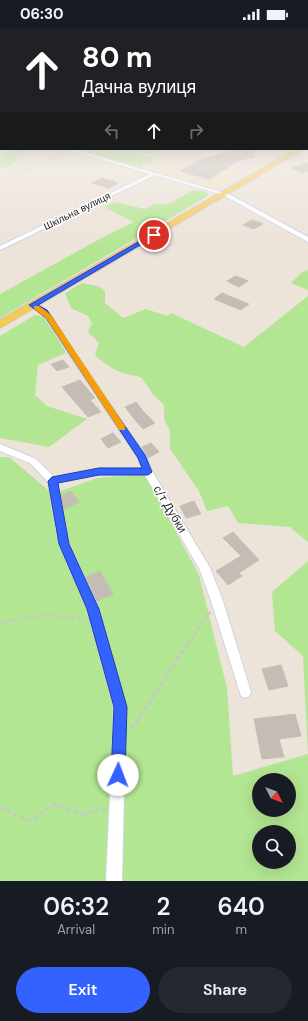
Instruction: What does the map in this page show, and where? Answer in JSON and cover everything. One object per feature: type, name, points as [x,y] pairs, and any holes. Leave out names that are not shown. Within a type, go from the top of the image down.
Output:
[{"type":"main road","points":[[0,324],[273,166]]},
{"type":"street","points":[[125,166],[225,194],[308,240]]},
{"type":"street","name":"Шкільна вулиця","points":[[0,248],[154,174]]},
{"type":"street","name":"с/т Дубки","points":[[33,305],[44,312],[48,317],[142,457],[148,472],[201,561],[217,601],[245,692]]},
{"type":"street","points":[[0,447],[33,461],[52,481],[64,544],[93,609],[120,707],[114,881]]},
{"type":"street","points":[[52,481],[99,471],[148,472]]},
{"type":"path","points":[[0,182],[35,166]]},
{"type":"path","points":[[119,744],[146,709],[166,674],[217,601]]},
{"type":"path","points":[[0,623],[46,615],[96,620]]},
{"type":"path","points":[[0,808],[30,821],[54,804],[82,814],[116,806]]},
{"type":"shaded area","points":[[139,166],[228,166],[243,174],[219,189]]},
{"type":"green space","points":[[0,166],[11,166],[9,167],[0,168]]},
{"type":"green space","points":[[194,190],[207,192],[208,196],[0,318],[0,294],[109,234],[134,222],[104,207],[115,202],[145,209],[155,204],[168,204]]},
{"type":"green space","points":[[308,270],[308,290],[291,283],[302,272]]},
{"type":"green space","points":[[82,283],[98,286],[105,291],[105,303],[123,318],[146,309],[167,316],[171,313],[244,347],[308,296],[308,542],[290,527],[238,523],[228,506],[207,511],[199,491],[170,449],[170,431],[164,419],[164,405],[153,394],[141,377],[116,370],[95,355],[99,343],[88,332],[92,323],[88,316],[71,308],[65,293]]},
{"type":"green space","points":[[35,315],[45,317],[66,353],[38,365],[35,395],[47,406],[87,419],[49,447],[0,438],[0,336]]},
{"type":"green space","points":[[0,457],[9,457],[53,494],[97,478],[145,474],[199,575],[227,688],[233,776],[308,754],[308,881],[0,881]]},
{"type":"green space","points":[[308,561],[308,754],[303,656],[275,631],[272,592]]},
{"type":"building","points":[[189,166],[230,166],[209,179],[180,171]]},
{"type":"building","points":[[299,166],[308,166],[308,171],[302,173],[292,168]]},
{"type":"building","points":[[102,178],[118,183],[109,188],[92,183]]},
{"type":"building","points":[[252,220],[263,224],[254,229],[243,225]]},
{"type":"building","points":[[236,276],[248,281],[239,287],[227,281]]},
{"type":"building","points":[[222,293],[249,304],[241,310],[214,299]]},
{"type":"building","points":[[63,360],[69,367],[57,371],[51,364]]},
{"type":"building","points":[[80,380],[95,398],[90,400],[101,412],[88,417],[62,387]]},
{"type":"building","points":[[136,402],[155,423],[143,429],[125,407]]},
{"type":"building","points":[[113,433],[121,442],[108,448],[101,439]]},
{"type":"building","points":[[151,443],[159,452],[148,458],[142,447]]},
{"type":"building","points":[[71,491],[79,502],[64,509],[61,496]]},
{"type":"building","points":[[194,501],[201,514],[186,518],[180,506]]},
{"type":"building","points":[[233,532],[259,560],[239,573],[242,576],[228,585],[216,571],[241,556],[223,538]]},
{"type":"building","points":[[100,571],[113,594],[97,601],[86,577]]},
{"type":"building","points":[[281,665],[288,686],[269,690],[262,669]]},
{"type":"building","points":[[295,714],[301,736],[279,739],[284,757],[262,759],[254,719]]},
{"type":"slow traffic","points":[[36,307],[44,312],[48,317],[122,428]]},
{"type":"route","points":[[118,775],[120,707],[93,609],[64,544],[52,481],[99,471],[148,472],[142,457],[48,317],[44,312],[33,305],[154,235]]}]
